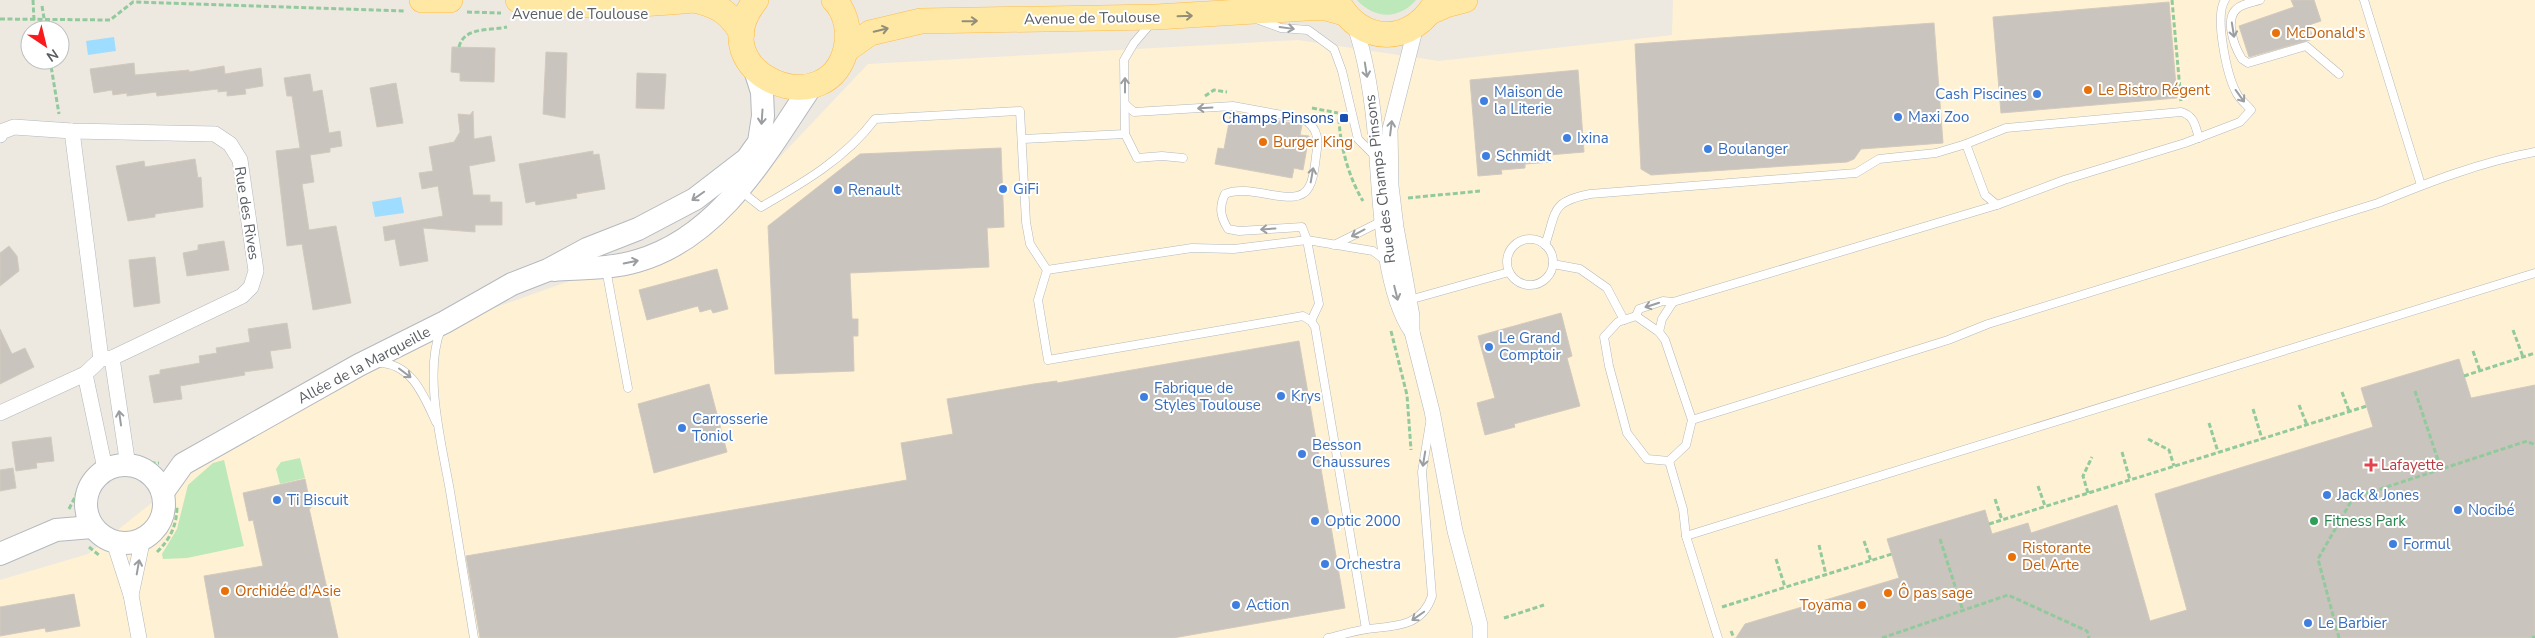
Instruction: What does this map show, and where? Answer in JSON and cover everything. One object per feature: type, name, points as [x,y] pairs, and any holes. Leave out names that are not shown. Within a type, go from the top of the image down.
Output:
[{"type":"main road","points":[[416,5],[433,0],[454,6]]},
{"type":"main road","name":"Avenue de Toulouse","points":[[512,7],[545,4],[654,3],[695,0],[710,4],[731,16],[742,33]]},
{"type":"main road","points":[[756,0],[745,20],[742,33],[745,53],[755,70],[776,84],[800,88],[812,85],[833,72],[846,50],[848,34],[845,17],[834,0]]},
{"type":"main road","points":[[1428,13],[1446,5],[1465,0]]},
{"type":"main road","name":"Avenue de Toulouse","points":[[846,50],[870,33],[921,22],[1156,17],[1326,8],[1345,12],[1378,34],[1404,32],[1428,13]]},
{"type":"street","name":"Rue des Champs Pinsons","points":[[1345,12],[1366,66],[1382,221],[1389,264],[1402,319],[1412,332]]},
{"type":"street","name":"Rue des Champs Pinsons","points":[[1428,13],[1390,130],[1392,193],[1410,300],[1412,332],[1432,411],[1454,531],[1480,631],[1487,638]]},
{"type":"street","name":"Allée de la Marqueille","points":[[149,474],[183,464],[512,284],[548,270],[587,249],[638,229],[695,199],[747,159],[759,142],[762,92],[755,70]]},
{"type":"street","name":"Allée de la Marqueille","points":[[548,270],[606,267],[635,262],[661,253],[686,239],[707,222],[739,189],[788,124],[812,85]]},
{"type":"street","name":"Rue des Rives","points":[[0,135],[2,132],[14,127],[72,131],[215,134],[230,144],[240,160],[256,270],[251,287],[242,296],[106,359],[86,374]]},
{"type":"street","points":[[72,131],[106,359],[128,466]]},
{"type":"street","points":[[0,413],[86,374],[104,464],[103,472]]},
{"type":"street","name":"Allée de la Marqueille","points":[[162,492],[183,464]]},
{"type":"street","points":[[128,466],[138,468],[149,474],[160,484],[164,503],[161,518],[155,528],[143,538],[129,543],[114,542],[103,537],[92,527],[86,500],[90,488],[103,472],[115,467],[128,466]]},
{"type":"street","points":[[56,530],[86,500]]},
{"type":"street","points":[[0,554],[56,530],[92,527]]},
{"type":"street","points":[[131,595],[143,538]]},
{"type":"street","points":[[114,542],[131,595],[139,638]]},
{"type":"lane","points":[[1636,316],[1659,332],[1665,340],[1692,420],[1686,445],[1669,461],[1647,459],[1628,433],[1609,366],[1604,337],[1618,322],[1636,316],[1639,309],[1664,301],[1673,302],[1997,205],[2064,180],[2199,138],[2240,122],[2251,110],[2236,92],[2223,47],[2220,26],[2221,7],[2225,0]]},
{"type":"lane","points":[[2260,0],[2240,6],[2231,18],[2232,31],[2242,59],[2248,63],[2306,46],[2339,74]]},
{"type":"lane","points":[[2364,0],[2421,185]]},
{"type":"lane","points":[[1240,13],[1281,28],[1308,30],[1334,50],[1342,71],[1358,138],[1377,159]]},
{"type":"lane","points":[[1156,17],[1134,43],[1124,60],[1125,134],[1137,158],[1162,156],[1183,158]]},
{"type":"lane","points":[[1125,104],[1134,112],[1233,106],[1304,119],[1313,126],[1317,134],[1318,144],[1310,186],[1306,192],[1299,197],[1284,197],[1235,189],[1225,194],[1220,205],[1222,220],[1228,229],[1302,227],[1307,240],[1319,304],[1311,321]]},
{"type":"lane","points":[[738,167],[734,179],[739,189],[761,206],[804,182],[860,140],[876,119],[1020,111],[1026,222],[1030,244],[1047,270],[1038,300],[1048,360],[1303,316],[1311,321],[1315,327],[1366,629]]},
{"type":"lane","points":[[1545,245],[1555,210],[1570,198],[1598,193],[1856,173],[1879,159],[1936,153],[1966,144],[2006,128],[2181,112],[2189,114],[2194,120],[2199,138]]},
{"type":"lane","points":[[1023,139],[1125,134]]},
{"type":"lane","points":[[1966,144],[1985,196],[1997,205]]},
{"type":"lane","points":[[1692,420],[1948,340],[1988,324],[2378,203],[2421,185],[2509,157],[2535,152]]},
{"type":"lane","points":[[1334,245],[1382,221]]},
{"type":"lane","points":[[1530,239],[1545,245],[1550,250],[1553,264],[1545,279],[1530,285],[1514,278],[1509,272],[1507,263],[1509,253],[1514,245],[1530,239]]},
{"type":"lane","points":[[1047,270],[1176,250],[1234,249],[1307,240],[1373,250],[1389,264]]},
{"type":"lane","points":[[1553,264],[1580,269],[1607,288],[1624,320]]},
{"type":"lane","points":[[606,267],[628,388]]},
{"type":"lane","points":[[1410,300],[1509,272]]},
{"type":"lane","points":[[1686,536],[2535,273]]},
{"type":"lane","points":[[1659,332],[1662,319],[1673,302]]},
{"type":"lane","points":[[445,322],[440,331],[436,351],[434,378],[440,428],[474,638]]},
{"type":"lane","points":[[359,366],[379,363],[402,369],[419,385],[440,428]]},
{"type":"lane","points":[[1328,638],[1366,629],[1388,628],[1418,618],[1428,608],[1432,596],[1422,472],[1432,411]]},
{"type":"lane","points":[[1669,461],[1683,509],[1686,536],[1718,638]]},
{"type":"path","points":[[0,19],[34,20],[33,0]]},
{"type":"path","points":[[2172,0],[2181,112]]},
{"type":"path","points":[[70,20],[110,20],[133,2],[416,5]]},
{"type":"path","points":[[42,6],[44,20]]},
{"type":"path","name":"Avenue de Toulouse","points":[[454,6],[512,7]]},
{"type":"path","points":[[459,47],[466,36],[476,31],[507,27]]},
{"type":"path","points":[[52,70],[59,113],[72,131]]},
{"type":"path","points":[[1405,198],[1480,191]]},
{"type":"path","points":[[2513,330],[2523,357]]},
{"type":"path","points":[[2473,351],[2480,371]]},
{"type":"path","points":[[2464,376],[2535,353]]},
{"type":"path","points":[[2415,391],[2441,469]]},
{"type":"path","points":[[2342,392],[2349,411]]},
{"type":"path","points":[[2299,405],[2307,425]]},
{"type":"path","points":[[1989,524],[2366,406]]},
{"type":"path","points":[[2253,409],[2262,438]]},
{"type":"path","points":[[2209,423],[2218,452]]},
{"type":"path","points":[[2148,439],[2169,450],[2174,466]]},
{"type":"path","points":[[2339,638],[2318,559],[2353,498],[2527,441],[2535,445]]},
{"type":"path","points":[[2122,452],[2130,480]]},
{"type":"path","points":[[2088,493],[2082,476],[2092,457]]},
{"type":"path","points":[[2038,486],[2045,506]]},
{"type":"path","points":[[1996,500],[2002,520]]},
{"type":"path","points":[[1940,539],[1963,611]]},
{"type":"path","points":[[1864,541],[1871,561]]},
{"type":"path","points":[[1819,545],[1826,574]]},
{"type":"path","points":[[1709,611],[1892,554]]},
{"type":"path","points":[[1776,559],[1785,588]]},
{"type":"path","points":[[1882,638],[2008,595],[2087,631],[2089,638]]},
{"type":"path","points":[[1504,618],[1544,605]]},
{"type":"shaded area","points":[[1673,0],[2535,0],[2535,638],[0,638],[0,580],[88,554],[225,444],[477,314],[676,243],[761,177],[868,64],[1298,40],[1439,61],[1672,35]]},
{"type":"green space","points":[[1357,0],[1416,0],[1402,11],[1386,15],[1371,11]]},
{"type":"green space","points":[[300,458],[305,478],[280,484],[276,469],[281,462]]},
{"type":"green space","points":[[224,460],[244,546],[187,558],[163,559],[162,554],[177,529],[188,485],[213,463]]},
{"type":"water","points":[[114,37],[116,51],[88,55],[86,41]]},
{"type":"water","points":[[401,197],[404,213],[375,217],[372,202]]},
{"type":"building","name":"McDonald's","points":[[2291,0],[2314,0],[2321,21],[2309,25],[2313,39],[2249,57],[2239,26],[2294,7]]},
{"type":"building","points":[[2169,2],[2177,98],[2001,113],[1993,17]]},
{"type":"building","points":[[1934,23],[1943,143],[1861,149],[1854,159],[1847,162],[1651,175],[1641,169],[1635,44]]},
{"type":"building","points":[[452,47],[495,48],[494,82],[460,81],[460,73],[451,72]]},
{"type":"building","points":[[546,52],[567,53],[565,118],[543,114]]},
{"type":"building","points":[[134,63],[135,75],[189,70],[189,72],[224,66],[225,74],[261,68],[263,86],[245,89],[246,94],[227,96],[227,91],[218,92],[218,89],[157,96],[156,92],[127,96],[127,93],[113,95],[112,90],[94,93],[90,69]]},
{"type":"building","points":[[1578,70],[1584,152],[1549,155],[1550,162],[1525,164],[1525,168],[1501,170],[1502,174],[1478,176],[1470,80]]},
{"type":"building","points":[[637,73],[666,74],[664,109],[636,108]]},
{"type":"building","points":[[310,74],[313,92],[322,90],[329,133],[340,131],[342,146],[330,148],[330,152],[310,155],[314,182],[302,184],[309,230],[336,226],[351,303],[313,310],[302,244],[287,246],[276,151],[300,148],[292,96],[287,96],[284,78]]},
{"type":"building","points":[[396,83],[403,123],[377,127],[370,88]]},
{"type":"building","points":[[473,111],[474,139],[491,136],[495,161],[469,166],[473,195],[490,195],[490,202],[502,202],[502,225],[475,225],[475,232],[423,228],[428,261],[400,266],[395,239],[385,241],[383,227],[443,216],[438,186],[422,189],[419,173],[433,171],[429,147],[454,142],[460,132],[458,114],[470,115]]},
{"type":"building","points":[[1231,112],[1302,125],[1300,135],[1309,136],[1303,170],[1294,168],[1292,178],[1215,164],[1218,148],[1224,149]]},
{"type":"building","points":[[1001,148],[1004,227],[987,228],[989,267],[850,273],[852,319],[858,319],[858,336],[853,336],[854,371],[775,374],[768,226],[860,154]]},
{"type":"building","points":[[593,151],[593,155],[599,154],[605,189],[576,194],[577,198],[536,205],[535,201],[526,203],[519,164]]},
{"type":"building","points":[[195,159],[198,178],[201,177],[203,207],[155,214],[155,217],[128,221],[116,166],[144,161],[145,167]]},
{"type":"building","points":[[224,241],[229,270],[187,276],[183,253],[198,250],[198,245]]},
{"type":"building","points":[[9,246],[17,256],[19,271],[0,286],[0,253]]},
{"type":"building","points":[[155,257],[160,303],[134,307],[129,260]]},
{"type":"building","points":[[717,269],[728,309],[713,313],[711,309],[700,312],[698,306],[647,320],[639,290]]},
{"type":"building","points":[[1561,313],[1572,356],[1567,358],[1580,406],[1514,424],[1515,427],[1485,435],[1477,403],[1495,398],[1478,336]]},
{"type":"building","points":[[287,323],[291,348],[270,351],[273,368],[244,372],[245,375],[180,386],[182,399],[154,403],[149,376],[160,374],[160,370],[200,363],[199,356],[217,353],[216,348],[250,342],[248,329]]},
{"type":"building","points":[[0,329],[12,354],[25,348],[34,367],[0,384]]},
{"type":"building","points":[[1299,341],[1345,608],[1173,638],[480,638],[466,556],[907,480],[901,443],[953,434],[947,399],[1034,384],[1057,381],[1057,383]]},
{"type":"building","points":[[2459,359],[2471,398],[2535,385],[2535,638],[1736,638],[1745,624],[1899,578],[1887,539],[1985,510],[1992,534],[2028,523],[2031,533],[2117,505],[2150,621],[2187,610],[2155,494],[2373,427],[2361,388]]},
{"type":"building","name":"Carrosserie Toniol","points":[[709,384],[727,452],[654,473],[638,404]]},
{"type":"building","points":[[51,437],[54,461],[36,463],[37,468],[16,471],[12,442]]},
{"type":"building","points":[[13,468],[16,488],[0,491],[0,470]]},
{"type":"building","points":[[305,479],[311,508],[309,508],[338,638],[215,638],[204,576],[263,566],[253,520],[249,521],[243,493]]},
{"type":"building","points":[[74,594],[80,626],[46,632],[45,628],[0,636],[0,607]]},
{"type":"place","name":"McDonald's","points":[[2276,33]]},
{"type":"place","name":"Le Bistro Régent","points":[[2088,90]]},
{"type":"place","name":"Cash Piscines","points":[[2037,94]]},
{"type":"place","name":"Maison de la Literie","points":[[1484,101]]},
{"type":"place","name":"Maxi Zoo","points":[[1898,117]]},
{"type":"place","name":"Champs Pinsons","points":[[1344,118]]},
{"type":"place","name":"Ixina","points":[[1567,138]]},
{"type":"place","name":"Burger King","points":[[1263,142]]},
{"type":"place","name":"Boulanger","points":[[1708,149]]},
{"type":"place","name":"Schmidt","points":[[1486,156]]},
{"type":"place","name":"GiFi","points":[[1003,189]]},
{"type":"place","name":"Renault","points":[[838,190]]},
{"type":"place","name":"Le Grand Comptoir","points":[[1489,347]]},
{"type":"place","name":"Krys","points":[[1281,396]]},
{"type":"place","name":"Fabrique de Styles Toulouse","points":[[1144,397]]},
{"type":"place","name":"Carrosserie Toniol","points":[[682,428]]},
{"type":"place","name":"Besson Chaussures","points":[[1302,454]]},
{"type":"place","name":"Lafayette","points":[[2371,465]]},
{"type":"place","name":"Jack & Jones","points":[[2327,495]]},
{"type":"place","name":"Ti Biscuit","points":[[277,500]]},
{"type":"place","name":"Nocibé","points":[[2458,510]]},
{"type":"place","name":"Optic 2000","points":[[1315,521]]},
{"type":"place","name":"Fitness Park","points":[[2314,521]]},
{"type":"place","name":"Formul","points":[[2393,544]]},
{"type":"place","name":"Ristorante Del Arte","points":[[2012,557]]},
{"type":"place","name":"Orchestra","points":[[1325,564]]},
{"type":"place","name":"Orchidée d'Asie","points":[[225,591]]},
{"type":"place","name":"Ô pas sage","points":[[1888,593]]},
{"type":"place","name":"Action","points":[[1236,605]]},
{"type":"place","name":"Toyama","points":[[1862,605]]},
{"type":"place","name":"Le Barbier","points":[[2308,623]]}]
